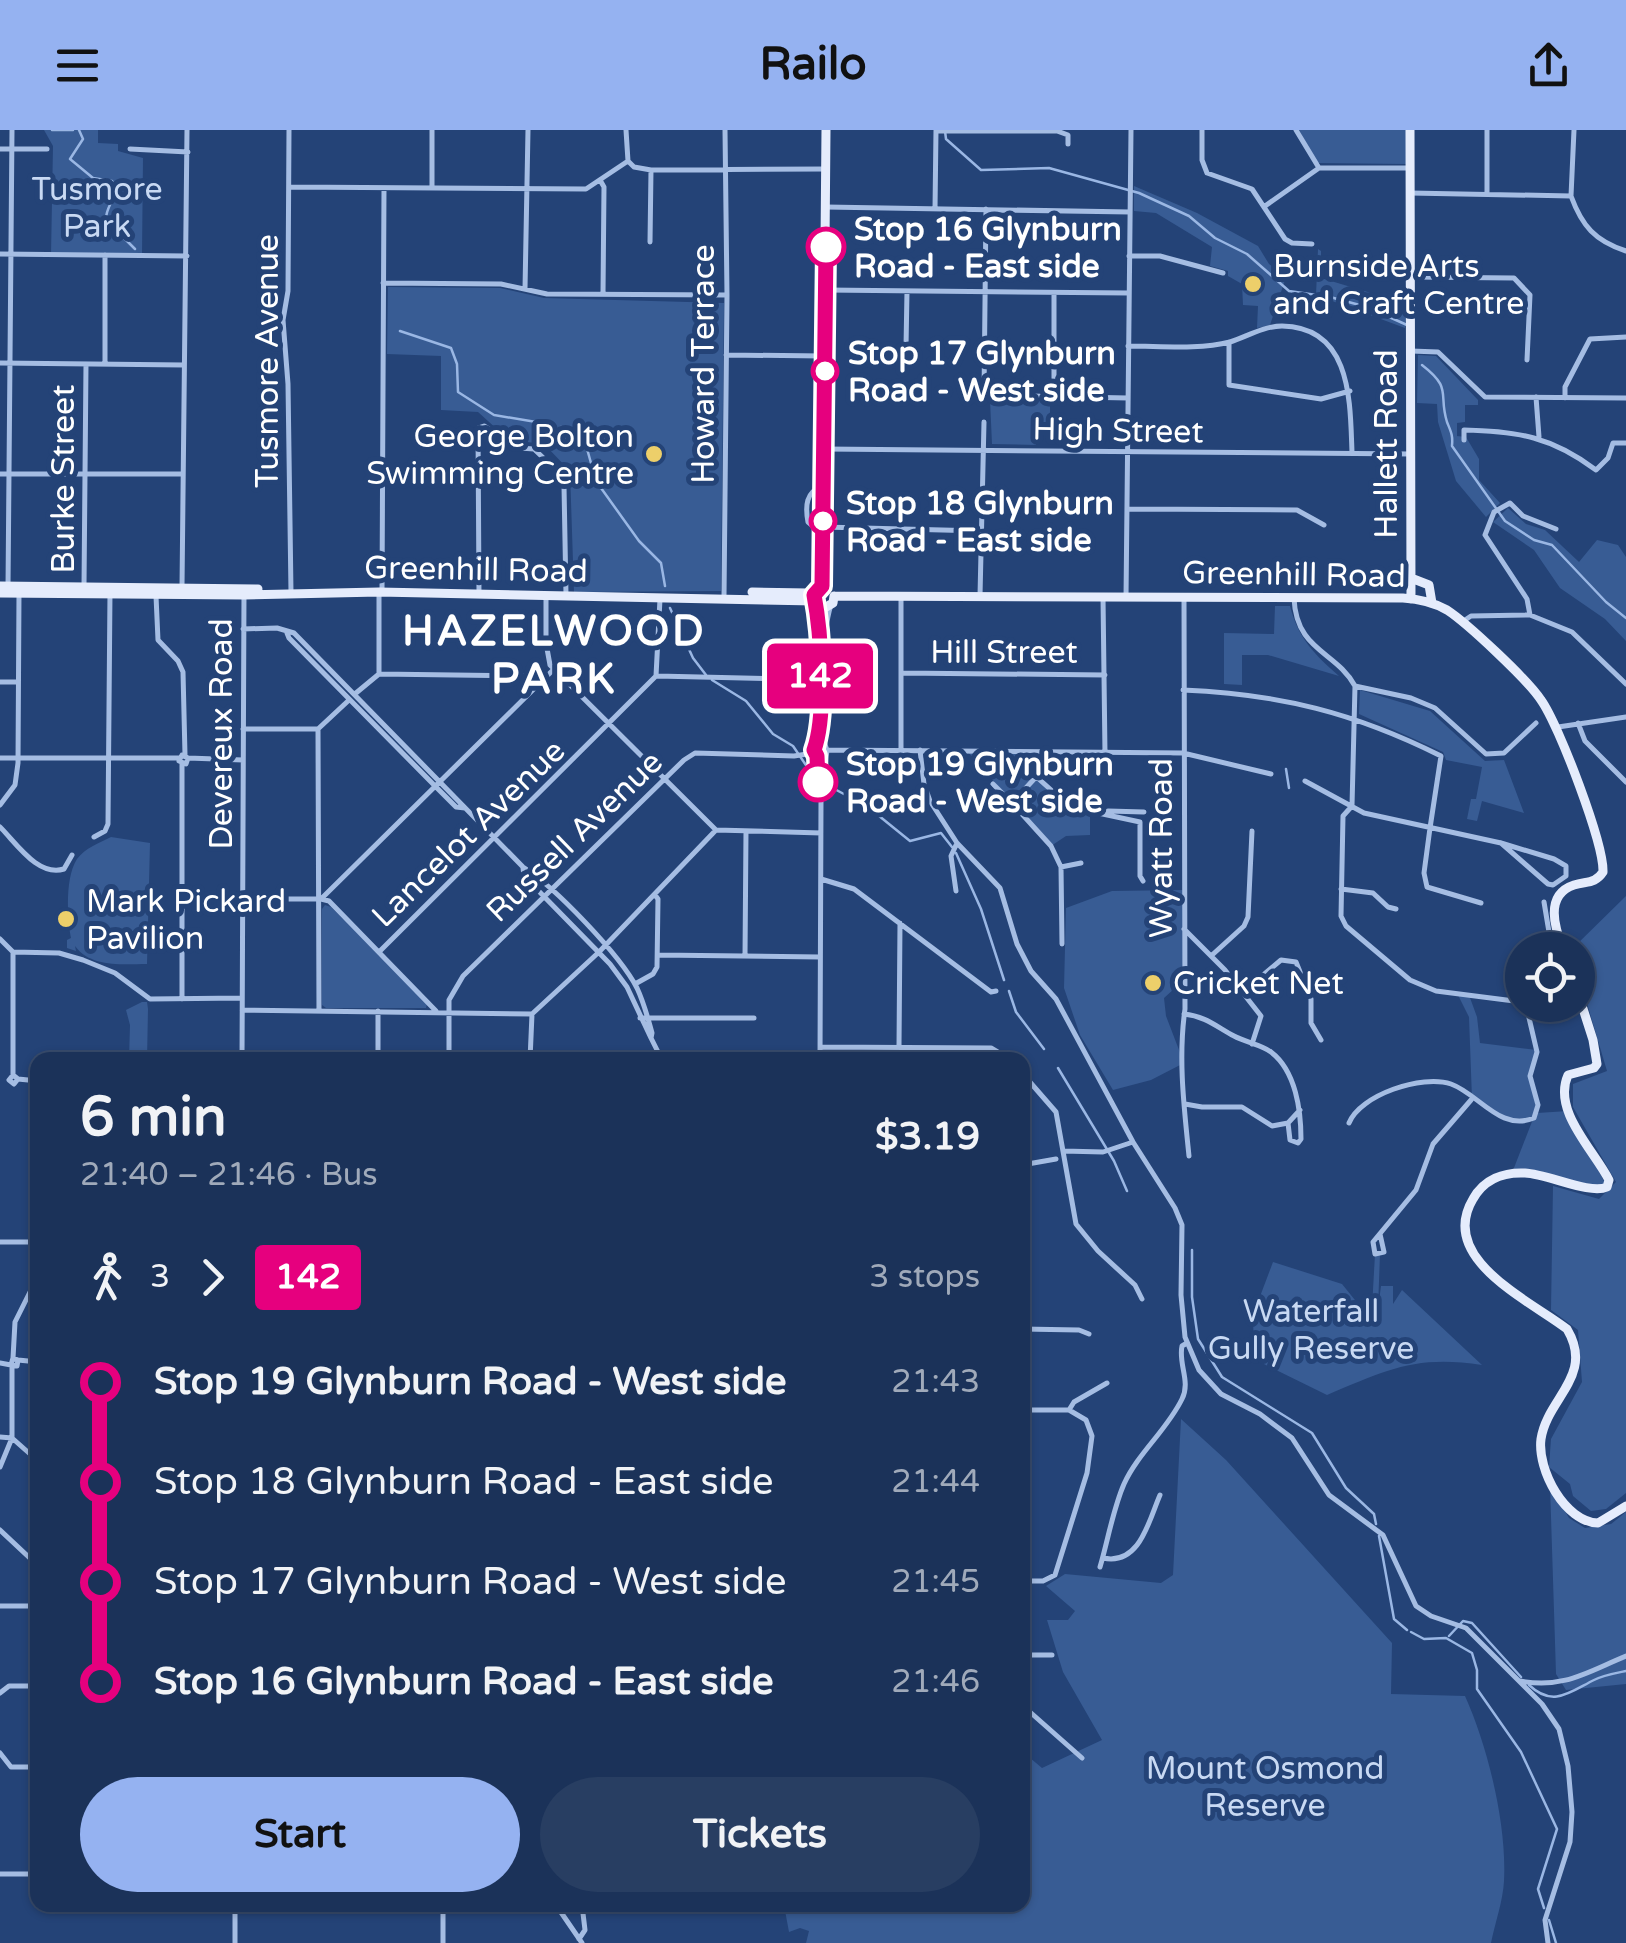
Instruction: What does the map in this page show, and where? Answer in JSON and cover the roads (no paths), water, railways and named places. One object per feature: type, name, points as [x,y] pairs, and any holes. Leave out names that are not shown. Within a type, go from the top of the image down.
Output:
[{"type":"main road","points":[[826,130],[824,486],[817,596],[832,590],[833,600]]},
{"type":"main road","name":"Hallett Road","points":[[1410,130],[1411,598]]},
{"type":"main road","name":"Hallett Road","points":[[1411,578],[1428,586],[1432,603]]},
{"type":"main road","name":"Greenhill Road","points":[[7,590],[817,596],[826,607],[833,600],[901,596],[1411,598],[1432,603],[1462,622],[1532,689],[1555,727],[1588,809],[1604,867],[1601,877],[1594,882],[1570,886],[1558,897],[1554,916],[1558,932]]},
{"type":"main road","points":[[1587,1022],[1597,1064],[1568,1075],[1564,1096],[1574,1124],[1609,1180],[1608,1187],[1595,1190],[1534,1173],[1502,1175],[1475,1194],[1468,1209],[1467,1229],[1472,1250],[1482,1266],[1567,1328],[1572,1338],[1574,1374],[1544,1428],[1541,1445],[1547,1470],[1564,1504],[1580,1520],[1598,1524],[1626,1506]]},
{"type":"street","points":[[0,805],[15,785],[18,758],[18,682],[7,590],[12,130]]},
{"type":"street","points":[[182,592],[188,130]]},
{"type":"street","name":"Tusmore Avenue","points":[[289,130],[288,291],[283,320],[288,384],[291,592]]},
{"type":"street","points":[[432,130],[432,188]]},
{"type":"street","points":[[525,289],[528,130]]},
{"type":"street","points":[[626,130],[628,161],[634,167],[826,170]]},
{"type":"street","name":"Howard Terrace","points":[[724,595],[725,130]]},
{"type":"street","points":[[935,209],[941,130],[1056,131],[1068,135],[1068,144]]},
{"type":"street","points":[[1126,598],[1131,130]]},
{"type":"street","points":[[1202,130],[1202,160],[1207,173],[1252,189],[1286,240],[1312,244]]},
{"type":"street","points":[[1296,130],[1318,168]]},
{"type":"street","points":[[1487,193],[1488,130]]},
{"type":"street","points":[[1574,130],[1571,196],[1577,213],[1594,237],[1626,251]]},
{"type":"street","points":[[0,149],[47,149]]},
{"type":"street","points":[[130,149],[188,152]]},
{"type":"street","points":[[290,187],[586,189],[628,161]]},
{"type":"street","points":[[1265,206],[1318,168],[1410,168]]},
{"type":"street","points":[[650,242],[651,170]]},
{"type":"street","points":[[600,180],[604,187],[603,294]]},
{"type":"street","points":[[379,674],[384,188]]},
{"type":"street","points":[[1410,193],[1571,196]]},
{"type":"street","points":[[826,207],[1130,212]]},
{"type":"street","points":[[986,209],[984,395],[1128,398]]},
{"type":"street","points":[[0,254],[187,256]]},
{"type":"street","points":[[105,255],[105,364]]},
{"type":"street","points":[[1129,256],[1160,256],[1224,272]]},
{"type":"street","points":[[1412,277],[1514,278],[1530,295],[1527,360]]},
{"type":"street","points":[[384,283],[501,284],[546,294],[727,295]]},
{"type":"street","points":[[826,290],[1129,293]]},
{"type":"street","points":[[906,347],[908,291]]},
{"type":"street","points":[[1054,293],[1054,396]]},
{"type":"street","points":[[1128,346],[1229,342],[1280,326],[1318,336],[1332,348],[1350,391],[1352,452]]},
{"type":"street","points":[[1564,398],[1565,386],[1590,338],[1626,336]]},
{"type":"street","points":[[1229,342],[1230,385],[1321,399],[1350,391]]},
{"type":"street","points":[[1411,351],[1438,352],[1485,397],[1626,398]]},
{"type":"street","points":[[726,355],[825,356]]},
{"type":"street","points":[[0,362],[184,366]]},
{"type":"street","name":"Burke Street","points":[[84,591],[86,364]]},
{"type":"street","points":[[1536,398],[1539,437]]},
{"type":"street","points":[[980,596],[984,422]]},
{"type":"street","points":[[479,593],[478,428],[489,428],[520,448],[534,449],[557,471],[564,486],[566,595]]},
{"type":"street","points":[[1464,440],[1464,430],[1539,437],[1571,451],[1596,470],[1608,458],[1613,444],[1626,443]]},
{"type":"street","name":"High Street","points":[[824,449],[1411,454]]},
{"type":"street","points":[[0,474],[183,474]]},
{"type":"street","points":[[824,486],[811,492],[806,503],[808,522],[822,531],[982,530]]},
{"type":"street","points":[[1530,615],[1527,600],[1486,535],[1497,509],[1510,503],[1523,516],[1556,529]]},
{"type":"street","points":[[1129,509],[1297,510],[1324,525]]},
{"type":"street","points":[[94,837],[105,831],[108,824],[110,591]]},
{"type":"street","name":"Devereux Road","points":[[242,1052],[244,591]]},
{"type":"street","points":[[156,592],[158,640],[183,672],[182,999]]},
{"type":"street","points":[[546,595],[546,643],[554,670],[716,830],[821,833]]},
{"type":"street","points":[[660,596],[656,676],[822,680]]},
{"type":"street","points":[[817,596],[822,680]]},
{"type":"street","points":[[901,596],[901,750]]},
{"type":"street","points":[[1103,598],[1105,754]]},
{"type":"street","name":"Wyatt Road","points":[[1184,598],[1184,1014],[1180,1048],[1184,1063],[1182,1114],[1189,1156]]},
{"type":"street","points":[[1294,598],[1300,627],[1318,652],[1355,686],[1352,806],[1343,816],[1341,889],[1346,926],[1410,980],[1436,992],[1505,1001]]},
{"type":"street","points":[[820,1052],[819,731],[826,622],[833,600]]},
{"type":"street","points":[[1462,622],[1472,616],[1530,615],[1572,632],[1626,684]]},
{"type":"street","points":[[244,629],[277,628],[288,633],[356,694],[456,806],[465,808],[605,946],[631,986],[658,1052]]},
{"type":"street","points":[[306,649],[349,700],[440,785]]},
{"type":"street","points":[[321,898],[554,670]]},
{"type":"street","name":"Hill Street","points":[[902,673],[1105,675]]},
{"type":"street","points":[[243,729],[318,730],[379,674],[535,676],[542,682]]},
{"type":"street","name":"Lancelot Avenue","points":[[380,951],[656,676]]},
{"type":"street","points":[[0,682],[18,682]]},
{"type":"street","points":[[1355,686],[1410,698],[1435,708],[1486,754],[1504,753],[1536,723]]},
{"type":"street","points":[[1183,690],[1238,692],[1353,717],[1441,756],[1424,884],[1430,890],[1482,902]]},
{"type":"street","points":[[1555,727],[1626,717]]},
{"type":"street","points":[[1578,724],[1585,740],[1626,782]]},
{"type":"street","points":[[318,730],[319,1011]]},
{"type":"street","points":[[920,750],[924,784],[954,847],[1000,888],[1017,944],[1030,971],[1056,998],[1133,1142],[1176,1208],[1182,1226],[1181,1294],[1187,1343],[1200,1370],[1214,1388],[1292,1438],[1329,1495],[1384,1535],[1416,1606],[1431,1616],[1459,1624],[1542,1704],[1559,1730],[1571,1786],[1570,1842],[1545,1920],[1548,1943]]},
{"type":"street","name":"Russell Avenue","points":[[449,1052],[449,1011],[454,987],[463,976],[663,779],[695,753],[1183,753],[1271,774]]},
{"type":"street","points":[[1019,753],[1021,763],[1070,807],[1140,822],[1143,881]]},
{"type":"street","points":[[0,758],[243,760]]},
{"type":"street","points":[[1012,804],[1036,777]]},
{"type":"street","points":[[1305,781],[1364,814],[1501,843],[1561,862],[1566,866],[1566,876],[1548,884],[1501,843]]},
{"type":"street","points":[[993,784],[1051,846],[1061,867],[1062,944]]},
{"type":"street","points":[[1090,811],[1144,812]]},
{"type":"street","points":[[0,828],[37,865],[49,870],[60,872],[72,855]]},
{"type":"street","points":[[530,1052],[532,1014],[605,946],[716,830]]},
{"type":"street","points":[[745,956],[746,831]]},
{"type":"street","points":[[1212,956],[1244,926],[1248,917],[1252,831]]},
{"type":"street","points":[[954,847],[956,892]]},
{"type":"street","points":[[1061,867],[1081,863]]},
{"type":"street","points":[[523,867],[524,876],[631,986]]},
{"type":"street","points":[[821,879],[848,886],[991,992],[996,991]]},
{"type":"street","points":[[1341,889],[1374,893],[1388,907],[1396,908]]},
{"type":"street","points":[[631,986],[653,974],[658,955],[655,895]]},
{"type":"street","points":[[242,898],[329,901],[436,1011]]},
{"type":"street","points":[[1544,902],[1549,932]]},
{"type":"street","points":[[900,923],[899,1047],[903,1052]]},
{"type":"street","points":[[1184,929],[1212,956],[1261,1016],[1252,1044]]},
{"type":"street","points":[[0,939],[13,952],[13,1077]]},
{"type":"street","points":[[13,952],[60,952],[115,972],[150,999],[242,998]]},
{"type":"street","points":[[658,955],[820,957]]},
{"type":"street","points":[[1242,992],[1281,960],[1296,962],[1311,999],[1311,1022],[1321,1040]]},
{"type":"street","points":[[242,1010],[532,1014]]},
{"type":"street","points":[[378,1011],[378,1052]]},
{"type":"street","points":[[1184,1014],[1202,1016],[1271,1051],[1288,1074],[1300,1110],[1298,1143],[1290,1140],[1288,1122]]},
{"type":"street","points":[[644,1018],[754,1018]]},
{"type":"street","points":[[1348,1124],[1356,1112],[1399,1086],[1421,1082],[1451,1084],[1510,1120],[1528,1121],[1536,1115],[1538,1105],[1530,1076],[1538,1052],[1529,1022]]},
{"type":"street","points":[[820,1047],[992,1048],[998,1052]]},
{"type":"street","points":[[0,1080],[30,1080]]},
{"type":"street","points":[[1030,1083],[1056,1112],[1076,1224],[1098,1251],[1136,1284],[1142,1299]]},
{"type":"street","points":[[1380,1234],[1416,1190],[1433,1144],[1472,1099]]},
{"type":"street","points":[[1184,1104],[1202,1108],[1237,1106],[1272,1126],[1288,1122],[1300,1110]]},
{"type":"street","points":[[1062,1151],[1103,1152],[1133,1142]]},
{"type":"street","points":[[1030,1164],[1056,1159]]},
{"type":"street","points":[[0,1242],[30,1242]]},
{"type":"street","points":[[0,1467],[12,1438],[16,1318],[30,1291]]},
{"type":"street","points":[[1030,1329],[1079,1330],[1089,1334]]},
{"type":"street","points":[[1100,1567],[1125,1482],[1170,1422],[1184,1395],[1186,1381],[1180,1354],[1187,1343]]},
{"type":"street","points":[[0,1362],[30,1362]]},
{"type":"street","points":[[1069,1410],[1074,1402],[1107,1384]]},
{"type":"street","points":[[1030,1410],[1069,1410],[1086,1420],[1092,1436],[1087,1473],[1055,1575],[1043,1581],[1030,1581]]},
{"type":"street","points":[[0,1438],[12,1438],[30,1454]]},
{"type":"street","points":[[1103,1558],[1122,1557],[1140,1542],[1160,1495]]},
{"type":"street","points":[[1152,1512],[1160,1515]]},
{"type":"street","points":[[0,1530],[30,1558]]},
{"type":"street","points":[[0,1606],[30,1606]]},
{"type":"street","points":[[1030,1654],[1052,1654]]},
{"type":"street","points":[[1518,1680],[1542,1684],[1569,1682],[1626,1656]]},
{"type":"street","points":[[0,1693],[9,1686],[30,1686]]},
{"type":"street","points":[[1030,1714],[1082,1758]]},
{"type":"street","points":[[0,1753],[11,1767],[30,1767]]},
{"type":"street","points":[[0,1874],[30,1874]]},
{"type":"street","points":[[235,1912],[235,1943]]},
{"type":"street","points":[[443,1912],[443,1943]]},
{"type":"street","points":[[561,1912],[581,1941]]},
{"type":"street","points":[[581,1941],[585,1930],[583,1912]]},
{"type":"waterway","points":[[52,130],[73,130]]},
{"type":"waterway","points":[[79,130],[83,139],[70,159],[93,178],[112,181],[115,191],[106,220],[135,249]]},
{"type":"waterway","points":[[945,131],[946,139],[981,170],[1049,168],[1139,193],[1189,216],[1215,238],[1247,254],[1289,291],[1367,307],[1407,325]]},
{"type":"waterway","points":[[400,331],[451,348],[457,364],[458,392],[494,415],[548,424]]},
{"type":"waterway","points":[[1422,365],[1441,386],[1452,446],[1505,521],[1534,540],[1552,545],[1626,618]]},
{"type":"waterway","points":[[561,427],[584,438],[596,481],[639,541],[661,563],[665,586]]},
{"type":"waterway","points":[[670,608],[693,658],[706,675]]},
{"type":"waterway","points":[[712,680],[746,701],[773,734],[793,746],[814,777]]},
{"type":"waterway","points":[[1286,769],[1289,788]]},
{"type":"waterway","points":[[829,786],[868,807],[910,841],[941,833],[952,847]]},
{"type":"waterway","points":[[956,853],[981,909],[1004,980]]},
{"type":"waterway","points":[[1009,991],[1016,1012],[1044,1049]]},
{"type":"waterway","points":[[1058,1068],[1114,1161],[1127,1191]]},
{"type":"waterway","points":[[1192,1250],[1192,1297],[1198,1339],[1222,1377],[1312,1433],[1346,1488],[1374,1514],[1376,1524]]},
{"type":"waterway","points":[[1379,1536],[1394,1619],[1407,1630]]},
{"type":"waterway","points":[[1449,1636],[1463,1621],[1472,1623],[1521,1677]]},
{"type":"waterway","points":[[1411,1632],[1424,1639],[1446,1638],[1472,1653],[1477,1689],[1521,1752],[1557,1829],[1538,1889],[1544,1908]]},
{"type":"waterway","points":[[1529,1685],[1546,1696],[1562,1696],[1598,1678],[1626,1671]]},
{"type":"waterway","points":[[1549,1920],[1556,1943]]},
{"type":"place","name":"Stop 16 Glynburn Road - East side","points":[[826,247]]},
{"type":"place","name":"Burnside Arts and Craft Centre","points":[[1253,284]]},
{"type":"place","name":"Stop 17 Glynburn Road - West side","points":[[825,371]]},
{"type":"place","name":"George Bolton Swimming Centre","points":[[654,454]]},
{"type":"place","name":"Stop 18 Glynburn Road - East side","points":[[823,521]]},
{"type":"place","name":"Stop 19 Glynburn Road - West side","points":[[818,782]]},
{"type":"place","name":"Mark Pickard Pavilion","points":[[66,919]]},
{"type":"place","name":"Cricket Net","points":[[1153,983]]},
{"type":"district","name":"HAZELWOOD PARK","points":[[554,654]]},
{"type":"park label","name":"Tusmore Park","points":[[97,208]]},
{"type":"park label","name":"Waterfall Gully Reserve","points":[[1311,1330]]},
{"type":"park label","name":"Mount Osmond Reserve","points":[[1265,1786]]}]
